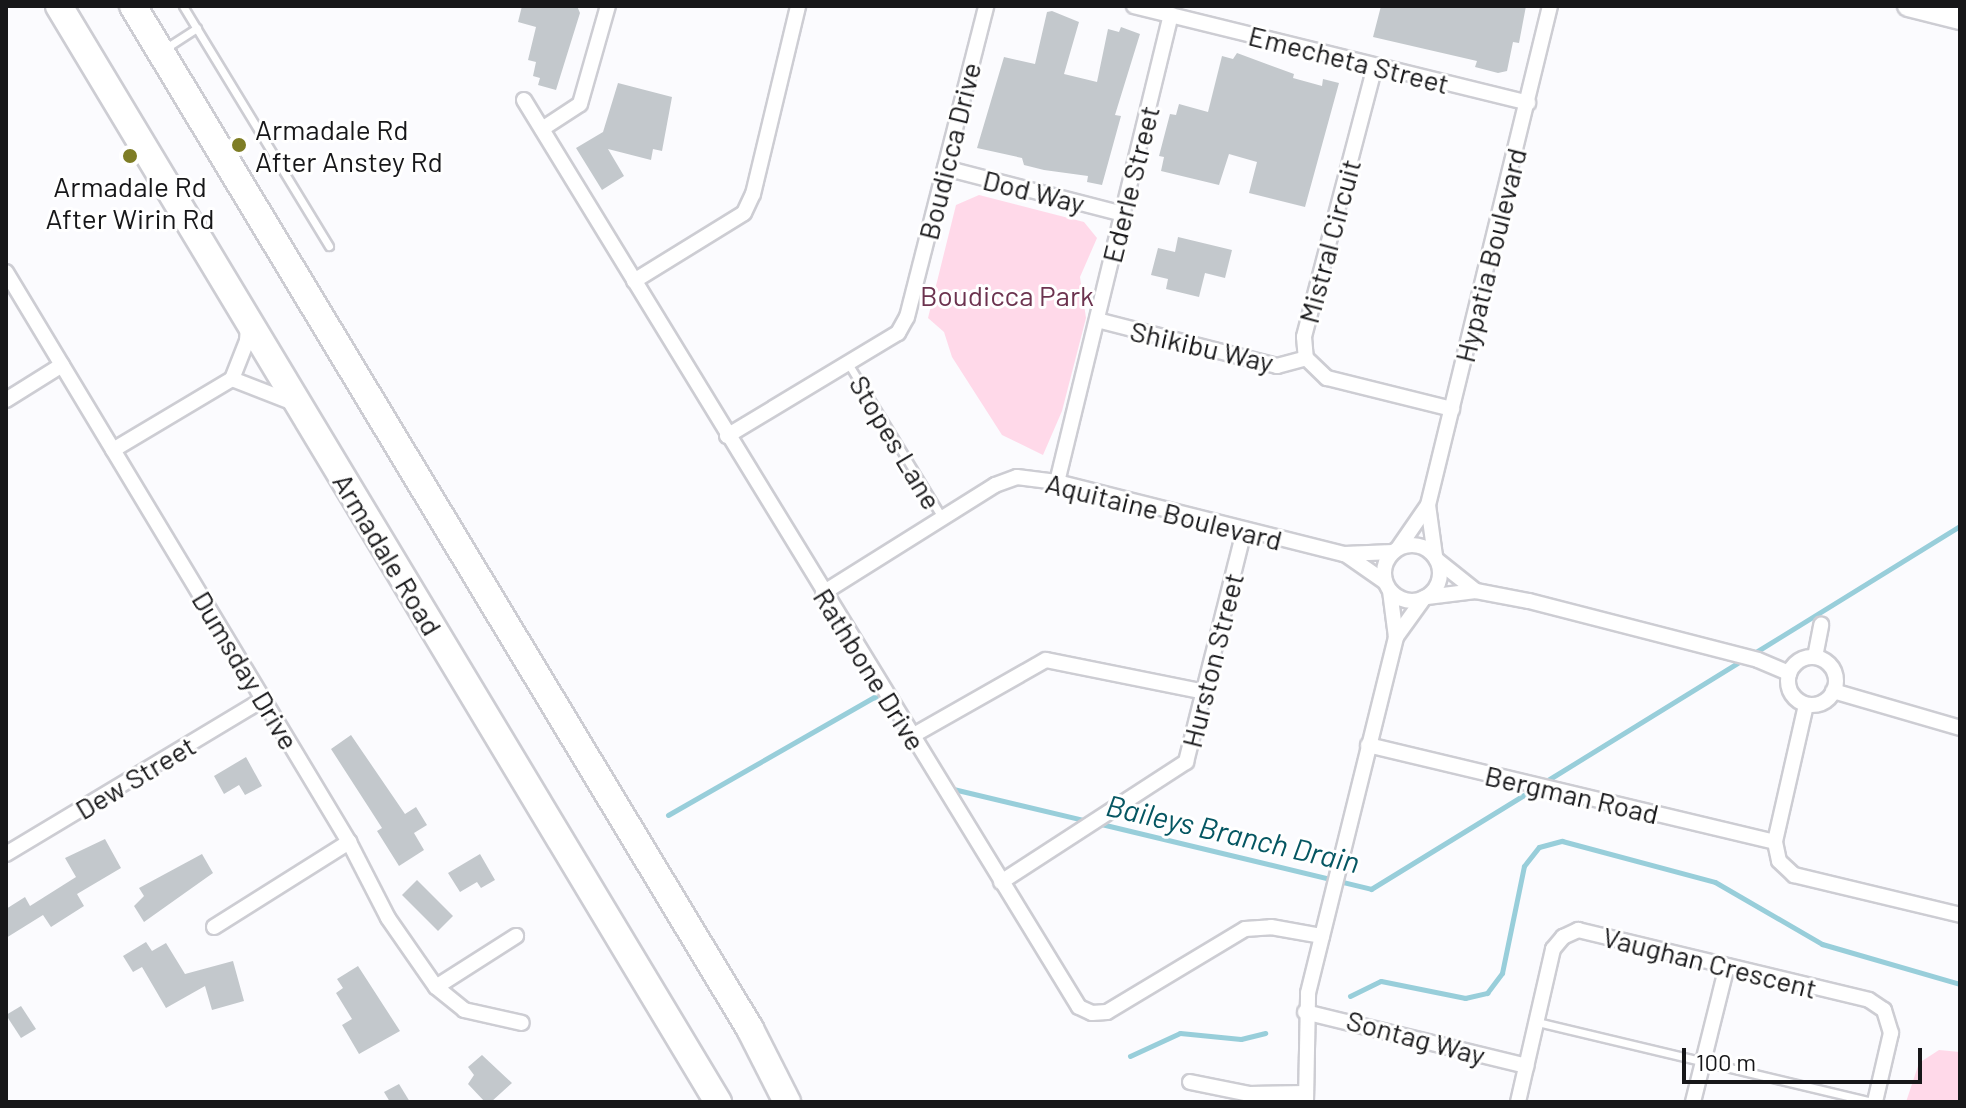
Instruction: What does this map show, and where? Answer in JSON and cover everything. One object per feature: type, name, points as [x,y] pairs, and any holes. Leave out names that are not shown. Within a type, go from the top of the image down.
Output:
[{"type":"highway","name":"Armadale Road","points":[[59,6],[718,1102]]},
{"type":"highway","points":[[133,6],[750,1029],[787,1102]]},
{"type":"street","points":[[542,129],[580,104],[608,6]]},
{"type":"street","points":[[634,281],[744,213],[753,194],[798,6]]},
{"type":"street","name":"Boudicca Drive","points":[[727,436],[898,333],[907,317],[986,6]]},
{"type":"street","points":[[1134,6],[1171,15]]},
{"type":"street","name":"Hypatia Boulevard","points":[[1428,505],[1550,6]]},
{"type":"street","points":[[1908,6],[1960,19]]},
{"type":"street","name":"Emecheta Street","points":[[1171,15],[1528,103]]},
{"type":"street","name":"Ederle Street","points":[[1057,482],[1171,15]]},
{"type":"street","name":"Mistral Circuit","points":[[1375,66],[1304,337],[1306,358],[1327,378],[1452,409]]},
{"type":"street","name":"Rathbone Drive","points":[[524,100],[1069,994],[1092,1013],[1107,1012],[1245,929],[1271,927],[1322,936]]},
{"type":"street","name":"Dod Way","points":[[945,168],[1123,214]]},
{"type":"street","name":"Dumsday Drive","points":[[6,272],[349,842],[388,918],[436,987],[464,1010],[522,1023]]},
{"type":"street","points":[[113,450],[232,379],[247,341],[248,320]]},
{"type":"street","name":"Shikibu Way","points":[[1097,320],[1277,366],[1306,358]]},
{"type":"street","points":[[6,400],[62,365]]},
{"type":"street","points":[[232,379],[297,405]]},
{"type":"street","name":"Aquitaine Boulevard","points":[[823,593],[1017,477],[1057,482],[1344,554]]},
{"type":"street","points":[[1396,637],[1384,566],[1428,505]]},
{"type":"street","points":[[1190,1082],[1249,1098],[1306,1098],[1305,1012],[1368,745],[1396,637],[1439,580],[1428,505]]},
{"type":"street","name":"Hurston Street","points":[[1001,882],[1186,762],[1244,531]]},
{"type":"street","points":[[1344,554],[1396,550],[1414,545],[1436,558],[1476,591]]},
{"type":"street","points":[[1344,554],[1406,600],[1476,591],[1743,656],[1789,673]]},
{"type":"street","points":[[1815,657],[1821,625]]},
{"type":"street","points":[[1815,657],[1833,669],[1833,691],[1822,703],[1806,705],[1792,693],[1789,673],[1803,659],[1815,657]]},
{"type":"street","points":[[912,736],[1046,660],[1204,692]]},
{"type":"street","points":[[1833,691],[1960,728]]},
{"type":"street","name":"Dew Street","points":[[6,854],[264,699]]},
{"type":"street","points":[[1806,705],[1775,842],[1779,861],[1794,875],[1960,915]]},
{"type":"street","name":"Bergman Road","points":[[1368,745],[1775,842]]},
{"type":"street","points":[[214,927],[349,842]]},
{"type":"street","name":"Vaughan Crescent","points":[[1518,1102],[1553,949],[1563,937],[1578,930],[1869,1000],[1884,1010],[1891,1033],[1874,1102]]},
{"type":"street","points":[[436,987],[516,936]]},
{"type":"street","points":[[1693,1102],[1727,966]]},
{"type":"street","name":"Sontag Way","points":[[1305,1012],[1526,1066]]},
{"type":"lane","points":[[183,6],[329,246]]},
{"type":"lane","points":[[161,51],[197,28]]},
{"type":"lane","name":"Stopes Lane","points":[[849,365],[943,519]]},
{"type":"lane","points":[[1537,1022],[1874,1102]]},
{"type":"green space","name":"Boudicca Park","points":[[979,195],[1084,222],[1097,238],[1080,277],[1086,318],[1062,411],[1043,455],[1002,435],[952,357],[944,332],[928,318],[956,205]]},
{"type":"green space","points":[[1939,1050],[1960,1052],[1960,1102],[1906,1102],[1919,1063]]},
{"type":"building","points":[[522,6],[577,6],[580,13],[556,90],[538,85],[540,78],[533,76],[536,62],[528,60],[536,27],[518,22]]},
{"type":"building","points":[[1381,6],[1526,6],[1519,43],[1513,42],[1507,71],[1498,73],[1475,67],[1477,61],[1373,37]]},
{"type":"building","points":[[1052,11],[1079,22],[1064,74],[1097,82],[1108,29],[1119,32],[1121,27],[1140,34],[1115,115],[1121,116],[1102,185],[1087,182],[1088,176],[1024,165],[1022,158],[977,148],[1004,57],[1035,64],[1047,12]]},
{"type":"building","points":[[1237,53],[1294,74],[1293,78],[1322,86],[1323,79],[1339,83],[1305,207],[1249,193],[1257,162],[1229,154],[1219,185],[1161,171],[1164,157],[1159,156],[1170,114],[1176,115],[1179,104],[1208,112],[1222,56],[1233,59]]},
{"type":"building","points":[[618,83],[672,97],[662,151],[653,149],[651,160],[608,149],[624,176],[602,190],[576,148],[603,132]]},
{"type":"building","points":[[1178,237],[1232,250],[1225,278],[1205,273],[1199,297],[1166,289],[1168,279],[1151,275],[1158,248],[1175,252]]},
{"type":"building","points":[[351,735],[405,814],[416,807],[427,825],[414,833],[424,850],[399,866],[377,831],[382,828],[331,749]]},
{"type":"building","points":[[246,757],[262,786],[245,795],[239,785],[224,794],[214,776]]},
{"type":"building","points":[[105,839],[121,868],[77,894],[84,906],[51,927],[43,915],[6,938],[6,909],[25,897],[30,906],[76,877],[65,858]]},
{"type":"building","points":[[202,854],[213,873],[144,922],[134,906],[144,896],[139,888]]},
{"type":"building","points":[[480,854],[495,880],[481,888],[477,882],[460,892],[448,873]]},
{"type":"building","points":[[417,880],[453,916],[438,931],[402,895]]},
{"type":"building","points":[[146,942],[152,951],[166,943],[185,974],[233,961],[244,1001],[212,1010],[205,986],[166,1008],[142,967],[133,972],[123,956]]},
{"type":"building","points":[[358,966],[400,1031],[359,1054],[342,1025],[352,1019],[336,993],[343,988],[337,979]]},
{"type":"building","points":[[21,1006],[36,1029],[21,1038],[6,1015]]},
{"type":"building","points":[[482,1055],[512,1083],[491,1102],[485,1102],[468,1084],[474,1075],[468,1067]]},
{"type":"building","points":[[399,1084],[410,1102],[390,1102],[384,1092]]},
{"type":"waterway","name":"Baileys Branch Drain","points":[[1751,655],[1960,526]]},
{"type":"waterway","name":"Baileys Branch Drain","points":[[1543,783],[1742,660]]},
{"type":"waterway","name":"Baileys Branch Drain","points":[[668,815],[874,697],[887,701]]},
{"type":"waterway","name":"Baileys Branch Drain","points":[[949,788],[1087,821]]},
{"type":"waterway","name":"Baileys Branch Drain","points":[[1097,823],[1371,889],[1535,788]]},
{"type":"waterway","points":[[1350,996],[1381,981],[1465,998],[1487,993],[1502,973],[1524,866],[1539,847],[1562,841],[1715,882],[1822,944],[1960,984]]},
{"type":"waterway","points":[[1130,1056],[1180,1033],[1241,1039],[1265,1033]]},
{"type":"place","name":"Armadale Rd After Anstey Rd","points":[[239,145]]},
{"type":"place","name":"Armadale Rd After Wirin Rd","points":[[130,156]]}]
